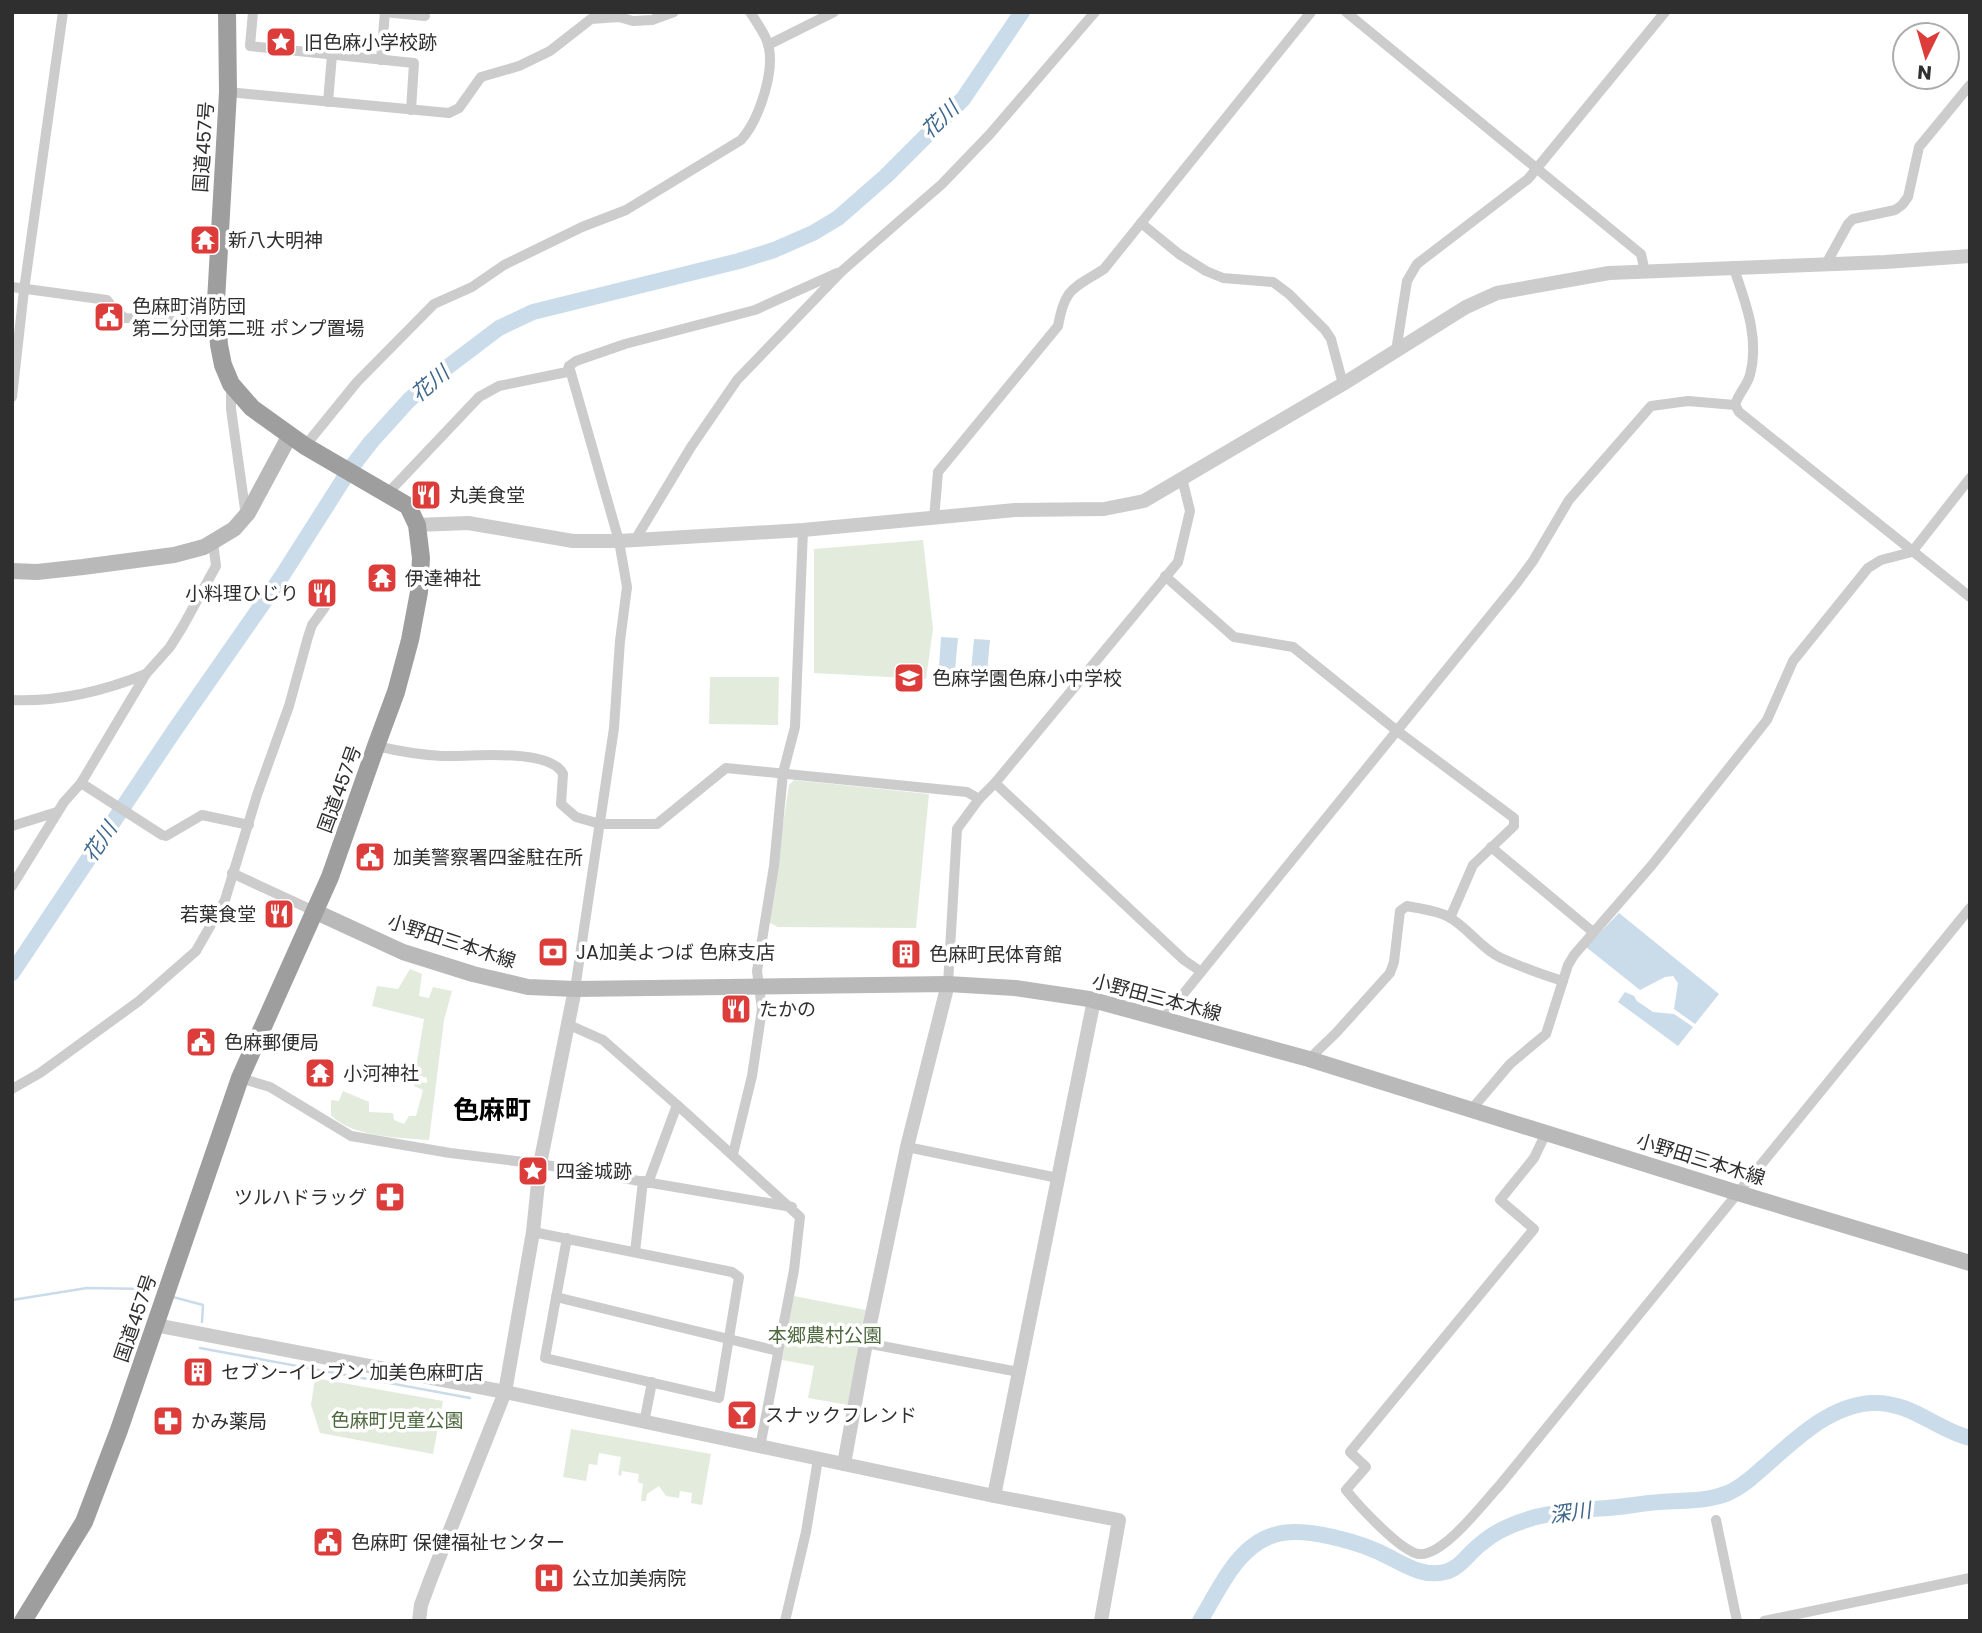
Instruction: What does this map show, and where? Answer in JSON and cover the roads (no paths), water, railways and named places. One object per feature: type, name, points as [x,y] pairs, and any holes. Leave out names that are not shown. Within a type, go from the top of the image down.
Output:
[{"type":"highway","name":"国道457号","points":[[23,1621],[84,1522],[119,1430],[240,1078],[330,877],[396,692],[414,616],[421,558],[417,525],[408,506],[297,441],[252,408],[231,384],[223,365],[217,324],[218,245],[228,92],[227,17]]},
{"type":"main road","points":[[12,571],[37,572],[174,555],[213,542],[234,529],[248,513],[297,441]]},
{"type":"main road","name":"小野田三本木線","points":[[314,911],[403,952],[473,974],[528,987],[575,989],[948,984],[1015,988],[1094,1000],[1309,1059],[1970,1263]]},
{"type":"street","points":[[12,397],[18,289],[63,12]]},
{"type":"street","points":[[381,60],[385,12],[425,16]]},
{"type":"street","points":[[228,92],[439,113],[454,111],[481,77],[506,70],[550,51],[591,19],[616,15],[633,21],[652,20],[674,12]]},
{"type":"street","points":[[297,441],[434,304],[472,286],[504,265],[626,209],[741,140],[760,108],[768,71],[768,45],[750,12]]},
{"type":"street","points":[[768,45],[834,12]]},
{"type":"street","points":[[635,540],[691,447],[737,380],[842,271],[942,184],[990,134],[1095,12]]},
{"type":"street","points":[[934,519],[938,472],[1058,326],[1062,301],[1072,290],[1104,269],[1311,12]]},
{"type":"street","points":[[1346,12],[1641,254],[1645,272]]},
{"type":"street","points":[[1396,351],[1407,281],[1417,264],[1537,170],[1665,12]]},
{"type":"street","points":[[227,17],[252,18],[250,46],[414,63],[411,110]]},
{"type":"street","points":[[328,102],[332,55]]},
{"type":"street","points":[[1826,264],[1847,224],[1853,219],[1895,210],[1902,205],[1908,197],[1919,146],[1970,85]]},
{"type":"street","points":[[1141,223],[1179,254],[1206,271],[1223,278],[1273,282],[1289,294],[1331,339],[1343,384]]},
{"type":"street","points":[[417,525],[468,523],[573,541],[619,541],[803,530],[1015,510],[1104,509],[1144,501],[1343,384],[1466,307],[1497,293],[1596,274],[1970,256]]},
{"type":"street","points":[[1733,266],[1745,303],[1754,346],[1750,374],[1735,405]]},
{"type":"street","points":[[388,493],[479,397],[499,386],[567,372],[569,366],[576,361],[625,344],[755,310],[842,271]]},
{"type":"street","points":[[18,289],[107,300],[116,312],[125,318],[217,324]]},
{"type":"street","points":[[419,1621],[421,1605],[429,1583],[505,1392],[533,1232],[540,1164],[575,989],[614,728],[627,587],[619,541],[569,366]]},
{"type":"street","points":[[231,384],[233,421],[245,509],[248,513]]},
{"type":"street","points":[[1163,1019],[1533,561],[1569,500],[1645,410],[1666,402],[1735,405]]},
{"type":"street","points":[[1735,405],[1739,412],[1970,597]]},
{"type":"street","points":[[845,1464],[866,1343],[907,1147],[948,984],[957,830],[979,799],[1180,557],[1189,519],[1189,503],[1182,478]]},
{"type":"street","points":[[1471,1110],[1510,1064],[1546,1034],[1574,955],[1652,864],[1767,720],[1793,661],[1860,576],[1881,560],[1912,552],[1970,478]]},
{"type":"street","points":[[733,1154],[756,1054],[763,1006],[757,971],[774,866],[783,773],[795,727],[803,530]]},
{"type":"street","points":[[12,886],[57,812],[84,785],[146,674],[170,647],[183,626],[216,566],[213,542]]},
{"type":"street","points":[[1165,576],[1234,637],[1293,647],[1396,730],[1514,818],[1514,827],[1473,865],[1450,918]]},
{"type":"street","points":[[12,1089],[40,1073],[129,1008],[195,951],[225,900],[257,795],[289,706],[312,625],[325,607]]},
{"type":"street","points":[[12,700],[61,698],[108,688],[146,674]]},
{"type":"street","points":[[376,746],[411,754],[492,754],[555,764],[563,774],[561,804],[576,817],[600,824],[657,824],[726,768],[967,792],[979,799]]},
{"type":"street","points":[[995,783],[1184,960],[1200,971]]},
{"type":"street","points":[[84,785],[166,836],[202,815],[249,825]]},
{"type":"street","points":[[12,826],[57,812]]},
{"type":"street","points":[[1491,847],[1593,932]]},
{"type":"street","points":[[232,873],[314,911]]},
{"type":"street","points":[[1309,1059],[1390,973],[1394,962],[1400,911],[1407,906],[1437,912],[1450,918],[1500,958],[1512,961],[1529,971],[1563,981]]},
{"type":"street","points":[[1546,1133],[1534,1158],[1500,1200],[1534,1229],[1350,1452],[1366,1467],[1346,1490],[1397,1542],[1417,1554],[1427,1553],[1445,1543],[1500,1485],[1970,908]]},
{"type":"street","points":[[994,1496],[1094,1000]]},
{"type":"street","points":[[567,1024],[603,1040],[800,1216],[794,1270],[760,1447]]},
{"type":"street","points":[[240,1078],[270,1087],[351,1136],[450,1153],[540,1164],[792,1207]]},
{"type":"street","points":[[635,1252],[645,1182],[677,1105]]},
{"type":"street","points":[[907,1147],[1058,1178]]},
{"type":"street","points":[[533,1232],[567,1238],[732,1272],[739,1278],[719,1398],[545,1358],[567,1238]]},
{"type":"street","points":[[556,1297],[778,1351]]},
{"type":"street","points":[[155,1325],[505,1392],[1119,1520],[1101,1621]]},
{"type":"street","points":[[866,1343],[1019,1372]]},
{"type":"street","points":[[644,1423],[652,1382]]},
{"type":"street","points":[[785,1621],[806,1532],[818,1459]]},
{"type":"street","points":[[1716,1520],[1737,1621]]},
{"type":"street","points":[[1764,1621],[1970,1578]]},
{"type":"water","points":[[941,637],[958,638],[955,670],[939,668]]},
{"type":"water","points":[[974,639],[990,640],[987,672],[971,671]]},
{"type":"water","points":[[1619,913],[1719,994],[1695,1024],[1674,1009],[1678,983],[1673,976],[1665,977],[1640,990],[1586,947]]},
{"type":"water","points":[[1625,992],[1653,1012],[1674,1014],[1693,1027],[1678,1046],[1618,1002]]},
{"type":"waterway","name":"花川","points":[[12,973],[174,731],[282,576],[350,469],[409,400],[499,328],[533,312],[739,261],[774,250],[813,233],[838,218],[886,176],[963,99],[1022,12]]},
{"type":"waterway","points":[[12,1300],[87,1288],[148,1289]]},
{"type":"waterway","points":[[173,1297],[203,1305],[202,1322]]},
{"type":"waterway","points":[[200,1348],[470,1398]]},
{"type":"waterway","name":"深川","points":[[1200,1621],[1239,1559],[1261,1541],[1274,1535],[1301,1532],[1333,1537],[1379,1552],[1417,1570],[1438,1573],[1460,1564],[1478,1546],[1498,1532],[1539,1516],[1703,1499],[1728,1493],[1748,1481],[1814,1425],[1857,1405],[1872,1403],[1899,1406],[1970,1438]]},
{"type":"place","name":"旧色麻小学校跡","points":[[281,42]]},
{"type":"place","name":"新八大明神","points":[[205,240]]},
{"type":"place","name":"色麻町消防団 第二分団第二班 ポンプ置場","points":[[109,317]]},
{"type":"place","name":"丸美食堂","points":[[426,495]]},
{"type":"place","name":"伊達神社","points":[[382,578]]},
{"type":"place","name":"小料理ひじり","points":[[322,593]]},
{"type":"place","name":"色麻学園色麻小中学校","points":[[909,678]]},
{"type":"place","name":"加美警察署四釜駐在所","points":[[370,857]]},
{"type":"place","name":"若葉食堂","points":[[279,914]]},
{"type":"place","name":"JA加美よつば 色麻支店","points":[[553,952]]},
{"type":"place","name":"色麻町民体育館","points":[[906,954]]},
{"type":"place","name":"たかの","points":[[736,1009]]},
{"type":"place","name":"色麻郵便局","points":[[201,1042]]},
{"type":"place","name":"小河神社","points":[[320,1073]]},
{"type":"place","name":"四釜城跡","points":[[533,1171]]},
{"type":"place","name":"ツルハドラッグ","points":[[390,1197]]},
{"type":"place","name":"セブン-イレブン 加美色麻町店","points":[[198,1372]]},
{"type":"place","name":"スナックフレンド","points":[[742,1415]]},
{"type":"place","name":"かみ薬局","points":[[168,1421]]},
{"type":"place","name":"色麻町 保健福祉センター","points":[[328,1542]]},
{"type":"place","name":"公立加美病院","points":[[549,1578]]},
{"type":"district","name":"色麻町","points":[[492,1110]]},
{"type":"park label","name":"本郷農村公園","points":[[825,1335]]},
{"type":"park label","name":"色麻町児童公園","points":[[397,1420]]}]
